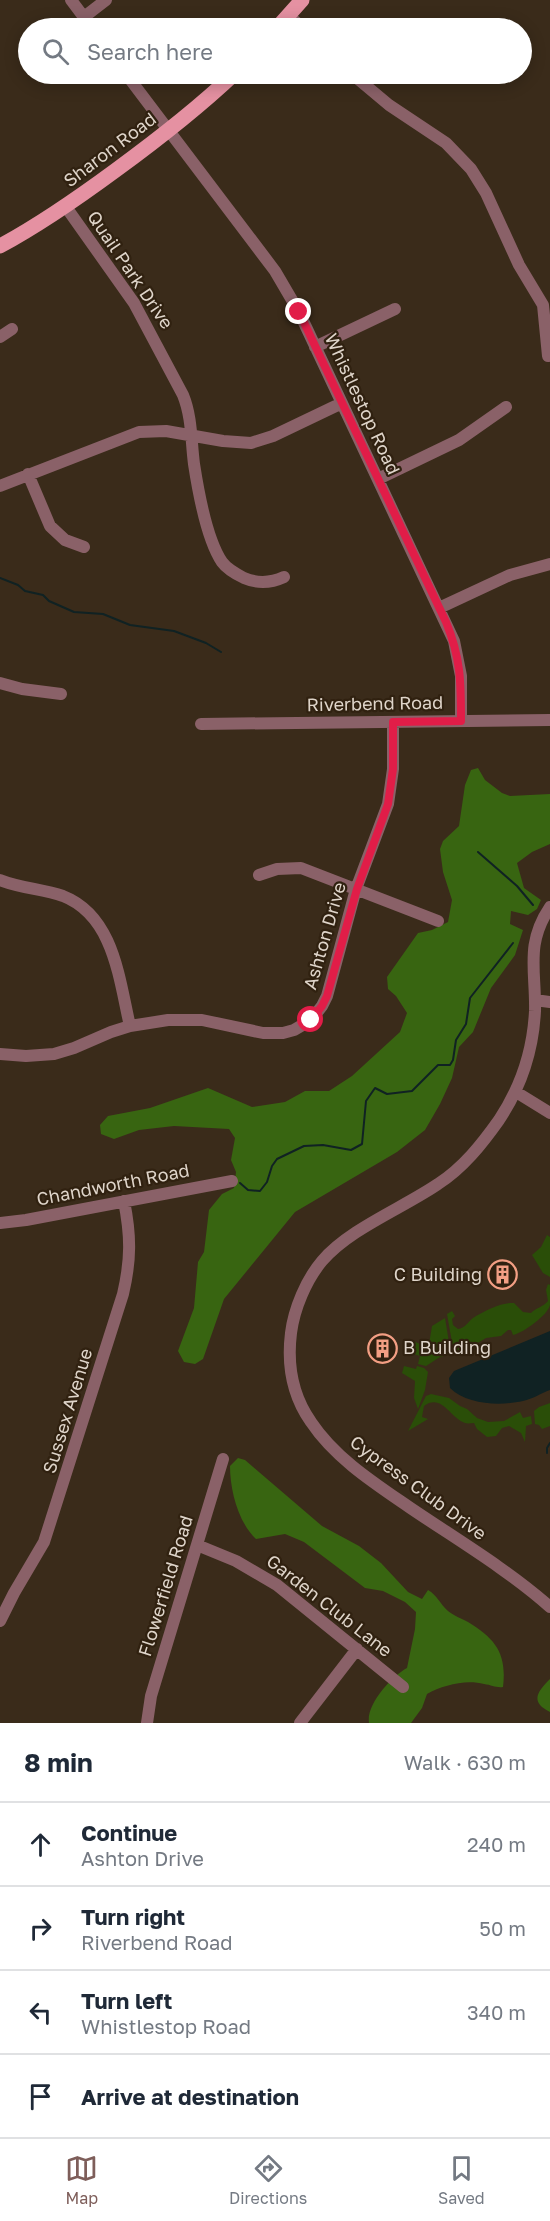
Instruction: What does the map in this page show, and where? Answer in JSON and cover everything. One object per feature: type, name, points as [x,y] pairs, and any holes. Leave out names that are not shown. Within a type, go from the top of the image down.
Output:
[{"type":"main road","points":[[289,16],[302,0]]},
{"type":"main road","name":"Sharon Road","points":[[0,246],[66,207],[170,131],[223,84]]},
{"type":"street","points":[[70,0],[84,17],[106,0]]},
{"type":"street","name":"Whistlestop Road","points":[[134,84],[275,271],[299,312],[454,641],[458,658],[461,721]]},
{"type":"street","points":[[364,84],[389,105],[446,143],[471,168],[486,193],[519,265],[543,305],[548,356]]},
{"type":"street","name":"Quail Park Drive","points":[[66,207],[121,283],[152,334],[186,403],[196,477],[210,536],[223,564],[250,581],[269,582],[284,577]]},
{"type":"street","points":[[315,347],[395,309]]},
{"type":"street","points":[[0,337],[12,329]]},
{"type":"street","points":[[0,486],[139,432],[166,431],[238,443],[263,440],[342,403]]},
{"type":"street","points":[[378,479],[459,440],[507,407]]},
{"type":"street","points":[[28,474],[50,526],[65,540],[84,547]]},
{"type":"street","points":[[439,608],[510,575],[550,564]]},
{"type":"street","points":[[0,683],[22,689],[61,694]]},
{"type":"street","name":"Riverbend Road","points":[[201,724],[550,720]]},
{"type":"street","name":"Ashton Drive","points":[[0,1054],[26,1056],[54,1054],[130,1026],[168,1020],[202,1020],[271,1034],[294,1030],[305,1024],[318,1013],[327,996],[357,889],[388,804],[393,769],[393,722]]},
{"type":"street","points":[[259,875],[277,869],[301,868],[438,921]]},
{"type":"street","points":[[0,880],[60,895],[76,903],[91,916],[103,932],[112,951],[130,1026]]},
{"type":"street","name":"Cypress Club Drive","points":[[550,907],[542,920],[534,946],[532,958],[535,1000],[533,1033],[516,1092],[480,1146],[456,1172],[341,1244],[322,1261],[297,1305],[289,1360],[293,1385],[301,1405],[323,1439],[339,1455],[381,1488],[474,1551],[550,1607]]},
{"type":"street","points":[[535,1000],[550,1002]]},
{"type":"street","points":[[516,1092],[550,1113]]},
{"type":"street","name":"Chandworth Road","points":[[0,1223],[232,1181]]},
{"type":"street","name":"Sussex Avenue","points":[[0,1621],[14,1593],[35,1561],[48,1532],[123,1294],[129,1271],[130,1241],[124,1201]]},
{"type":"street","name":"Flowerfield Road","points":[[147,1723],[151,1696],[223,1459]]},
{"type":"street","name":"Garden Club Lane","points":[[197,1545],[258,1573],[403,1687]]},
{"type":"street","points":[[300,1723],[357,1649]]},
{"type":"green space","points":[[478,768],[485,780],[510,796],[550,794],[550,844],[532,852],[517,863],[524,888],[541,900],[537,909],[528,915],[511,911],[510,924],[523,930],[515,955],[491,988],[473,1032],[459,1047],[452,1078],[425,1130],[397,1152],[295,1212],[224,1299],[203,1359],[195,1364],[184,1362],[178,1351],[194,1308],[198,1262],[204,1252],[209,1210],[222,1194],[234,1188],[236,1172],[231,1160],[235,1138],[229,1129],[174,1126],[139,1130],[114,1139],[101,1134],[100,1125],[108,1116],[150,1108],[208,1088],[252,1107],[285,1102],[305,1091],[329,1091],[352,1076],[400,1032],[407,1013],[396,996],[388,989],[387,977],[418,933],[432,930],[448,922],[452,900],[443,872],[440,849],[443,841],[459,826],[465,785],[471,770]]},
{"type":"green space","points":[[547,1235],[550,1237],[550,1277],[543,1273],[532,1255],[541,1247]]},
{"type":"green space","points":[[548,1284],[550,1285],[550,1305],[529,1327],[517,1334],[513,1335],[511,1330],[508,1330],[501,1336],[486,1338],[466,1350],[453,1348],[447,1314],[452,1311],[455,1316],[452,1319],[453,1325],[458,1329],[482,1313],[504,1304],[514,1303],[523,1312],[531,1313],[548,1301],[546,1290]]},
{"type":"green space","points":[[445,1318],[451,1354],[440,1357],[426,1366],[418,1364],[420,1356],[408,1352],[411,1340],[422,1345],[429,1344],[432,1326]]},
{"type":"green space","points":[[404,1366],[416,1369],[417,1366],[428,1372],[425,1390],[418,1409],[414,1398],[415,1381],[402,1373]]},
{"type":"green space","points":[[431,1394],[449,1398],[477,1418],[488,1422],[504,1421],[520,1412],[523,1418],[531,1416],[532,1424],[526,1426],[525,1442],[521,1433],[509,1426],[502,1428],[496,1436],[487,1437],[477,1429],[474,1423],[460,1420],[436,1402],[424,1406],[422,1417],[428,1419],[408,1431],[426,1396]]},
{"type":"green space","points":[[550,1403],[550,1426],[542,1429],[535,1424],[534,1411]]},
{"type":"green space","points":[[238,1458],[245,1460],[322,1526],[359,1546],[381,1563],[408,1592],[422,1599],[428,1590],[448,1611],[478,1628],[498,1648],[503,1665],[503,1687],[470,1682],[447,1686],[427,1694],[422,1708],[411,1723],[369,1723],[372,1708],[381,1691],[394,1677],[407,1668],[416,1612],[405,1602],[383,1591],[365,1588],[304,1542],[285,1534],[256,1539],[244,1524],[233,1495],[230,1466]]},
{"type":"green space","points":[[550,1679],[550,1712],[539,1704],[538,1696]]},
{"type":"shaded area","points":[[550,1331],[550,1390],[523,1401],[495,1404],[465,1398],[450,1388],[449,1378],[454,1371]]},
{"type":"waterway","points":[[0,578],[18,585],[25,591],[43,595],[49,601],[74,612],[103,614],[130,625],[174,631],[206,643],[221,652]]},
{"type":"waterway","points":[[478,852],[517,886],[533,905]]},
{"type":"waterway","points":[[240,1183],[248,1190],[260,1191],[267,1182],[277,1159],[304,1146],[323,1145],[351,1150],[362,1144],[366,1101],[375,1088],[387,1094],[412,1091],[438,1065],[450,1065],[456,1040],[466,1024],[470,998],[513,943]]},
{"type":"waterway","points":[[547,1453],[550,1443]]},
{"type":"place","name":"C Building","points":[[503,1275]]},
{"type":"place","name":"B Building","points":[[382,1348]]},
{"type":"route","points":[[299,312],[446,622],[454,641],[461,676],[461,721],[393,722],[393,769],[385,817],[357,889],[327,996],[318,1013],[311,1020]]}]
